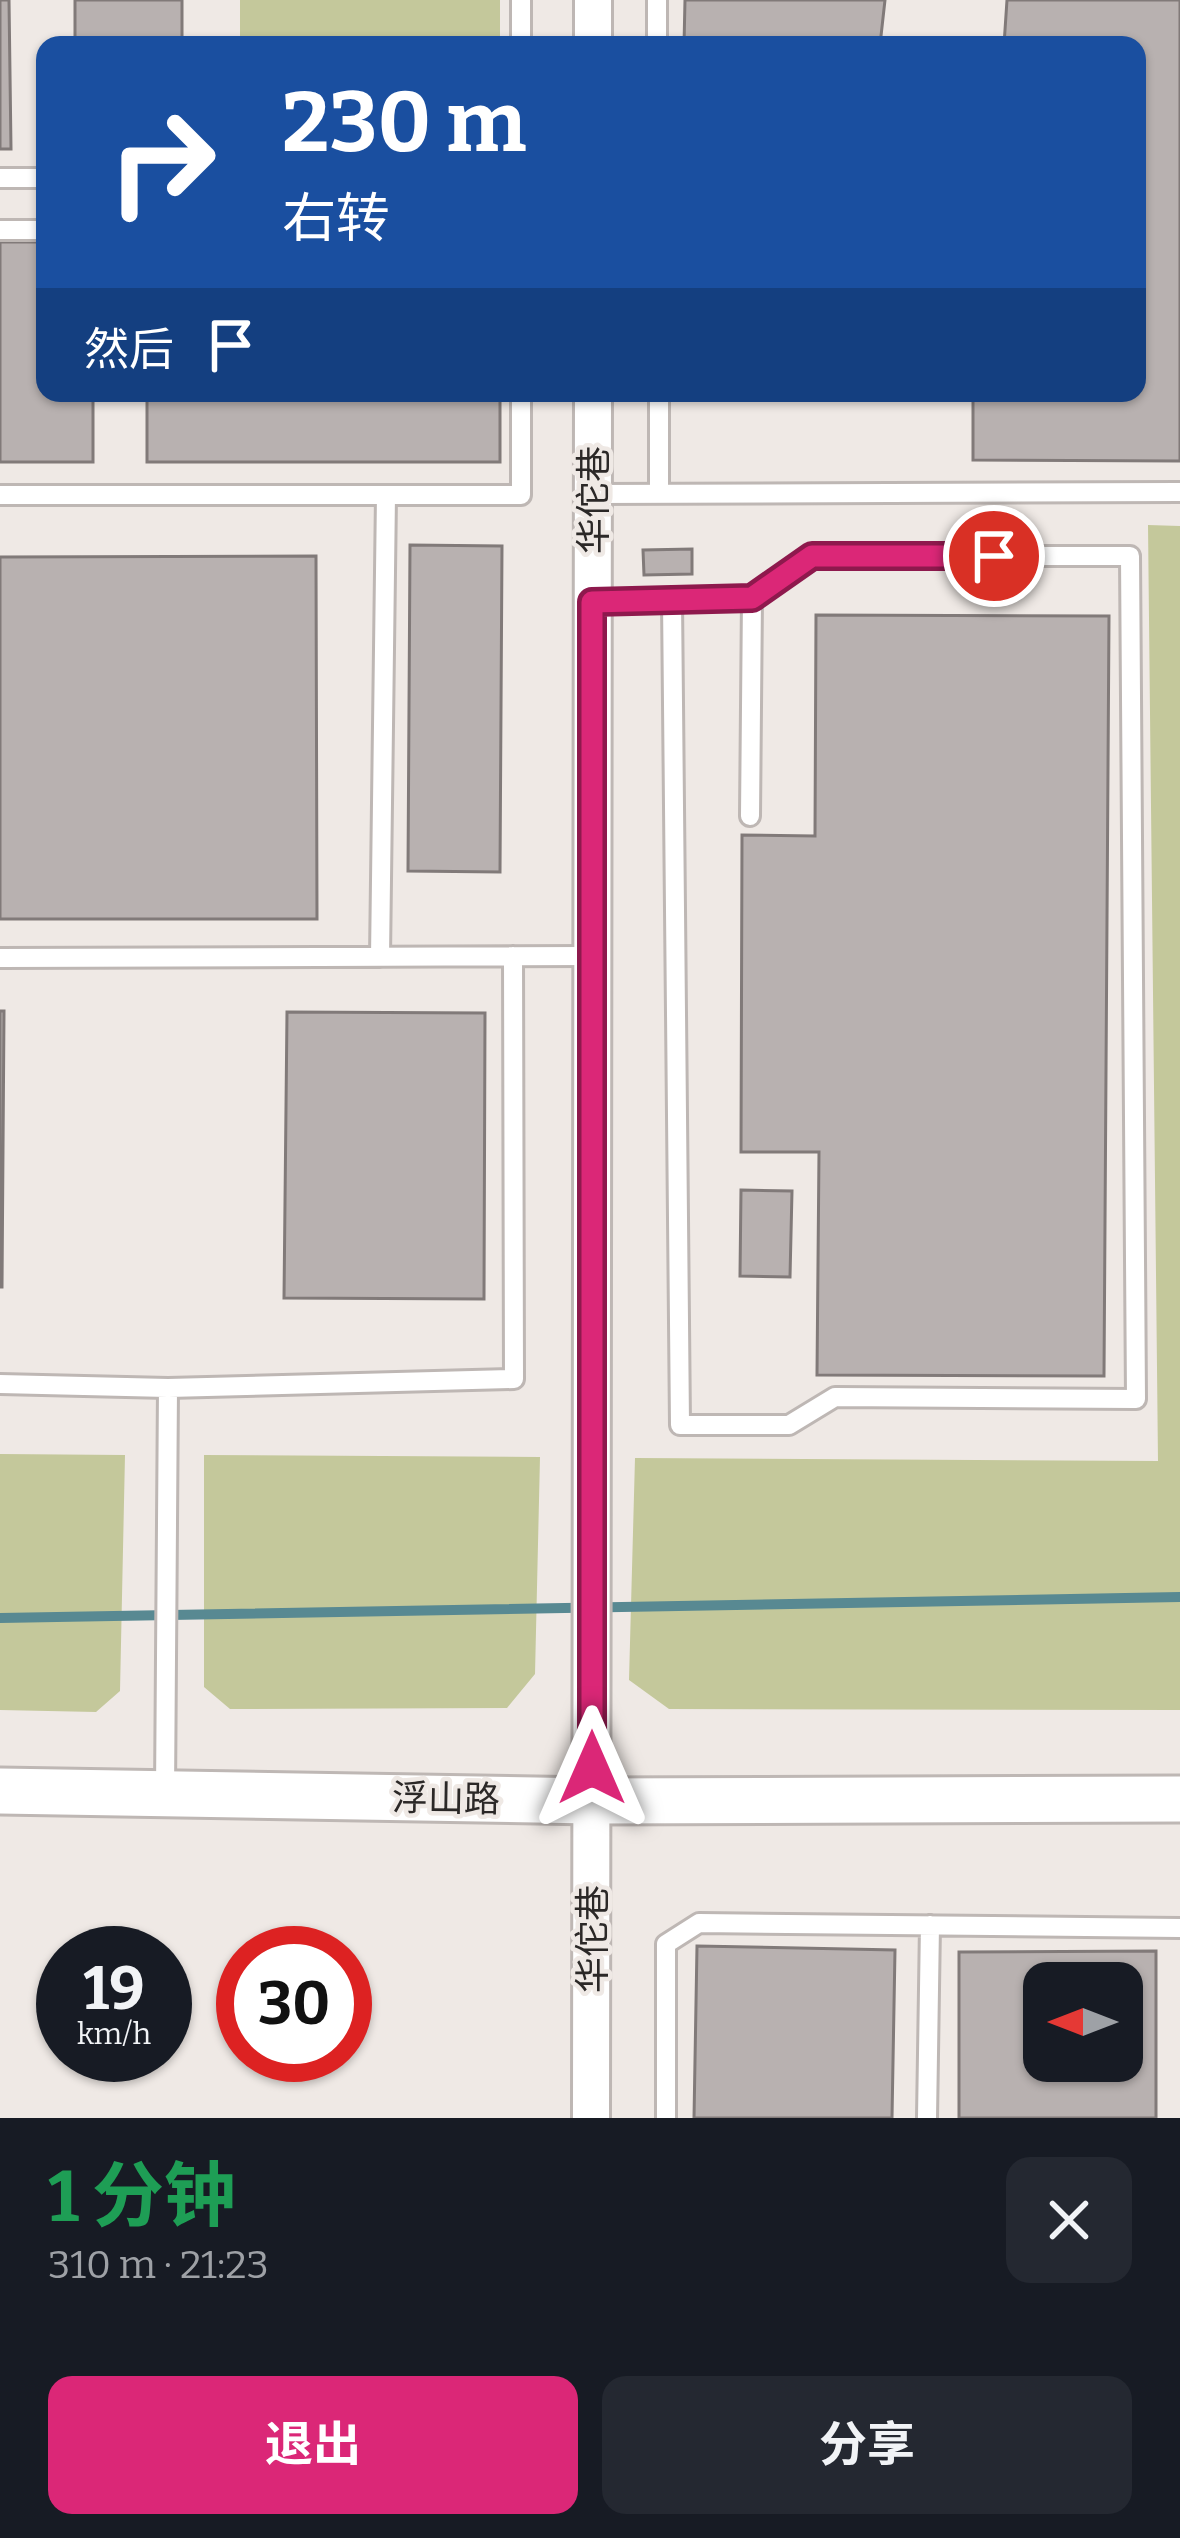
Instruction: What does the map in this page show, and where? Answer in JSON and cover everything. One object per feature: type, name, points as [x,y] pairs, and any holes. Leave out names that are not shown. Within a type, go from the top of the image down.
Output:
[{"type":"street","points":[[593,0],[593,36]]},
{"type":"street","name":"华佗巷","points":[[591,2118],[593,402]]},
{"type":"street","name":"浮山路","points":[[0,1790],[592,1801],[1180,1799]]},
{"type":"lane","points":[[521,0],[521,36]]},
{"type":"lane","points":[[657,0],[657,36]]},
{"type":"lane","points":[[0,178],[36,178]]},
{"type":"lane","points":[[0,230],[36,230]]},
{"type":"lane","points":[[0,495],[521,495],[521,402]]},
{"type":"lane","points":[[659,402],[659,493]]},
{"type":"lane","points":[[592,494],[1180,491]]},
{"type":"lane","points":[[380,957],[386,495]]},
{"type":"lane","points":[[592,602],[672,600],[752,598],[812,556],[1130,556],[1136,1399],[835,1397],[789,1426],[680,1426],[672,600]]},
{"type":"lane","points":[[749,816],[752,598]]},
{"type":"lane","points":[[0,1384],[168,1388],[514,1379],[513,956]]},
{"type":"lane","points":[[0,958],[592,956]]},
{"type":"lane","points":[[165,1793],[168,1388]]},
{"type":"lane","points":[[666,2118],[666,1944],[699,1922],[1180,1928]]},
{"type":"lane","points":[[927,2118],[930,1925]]},
{"type":"green space","points":[[240,0],[500,0],[500,36],[240,36]]},
{"type":"green space","points":[[1148,525],[1180,526],[1180,1710],[669,1709],[629,1680],[635,1458],[1158,1461]]},
{"type":"green space","points":[[0,1454],[125,1455],[120,1691],[96,1712],[0,1710]]},
{"type":"green space","points":[[204,1455],[540,1457],[535,1674],[507,1708],[230,1709],[204,1687]]},
{"type":"building","points":[[0,0],[9,0],[11,149],[0,149]]},
{"type":"building","points":[[75,0],[182,0],[182,36],[75,36]]},
{"type":"building","points":[[685,0],[885,0],[881,36],[684,36]]},
{"type":"building","points":[[1007,0],[1180,0],[1180,461],[973,460],[973,402],[1146,402],[1146,36],[1005,36]]},
{"type":"building","points":[[0,242],[36,242],[36,402],[93,402],[93,462],[0,462]]},
{"type":"building","points":[[147,402],[500,402],[500,462],[147,462]]},
{"type":"building","points":[[410,545],[502,546],[500,872],[408,871]]},
{"type":"building","points":[[692,549],[692,574],[644,575],[643,550]]},
{"type":"building","points":[[316,556],[317,919],[0,919],[0,557]]},
{"type":"building","points":[[816,615],[1109,616],[1104,1376],[817,1375],[819,1152],[741,1152],[742,835],[815,836]]},
{"type":"building","points":[[0,1011],[4,1011],[2,1287],[0,1287]]},
{"type":"building","points":[[287,1012],[485,1013],[484,1299],[284,1298]]},
{"type":"building","points":[[741,1190],[792,1191],[790,1277],[740,1276]]},
{"type":"building","points":[[697,1946],[895,1950],[892,2118],[694,2118]]},
{"type":"building","points":[[1156,1951],[1156,2118],[959,2118],[959,1952]]},
{"type":"waterway","points":[[0,1618],[1180,1597]]},
{"type":"route","points":[[592,1768],[592,602],[752,598],[812,556],[994,556]]}]
